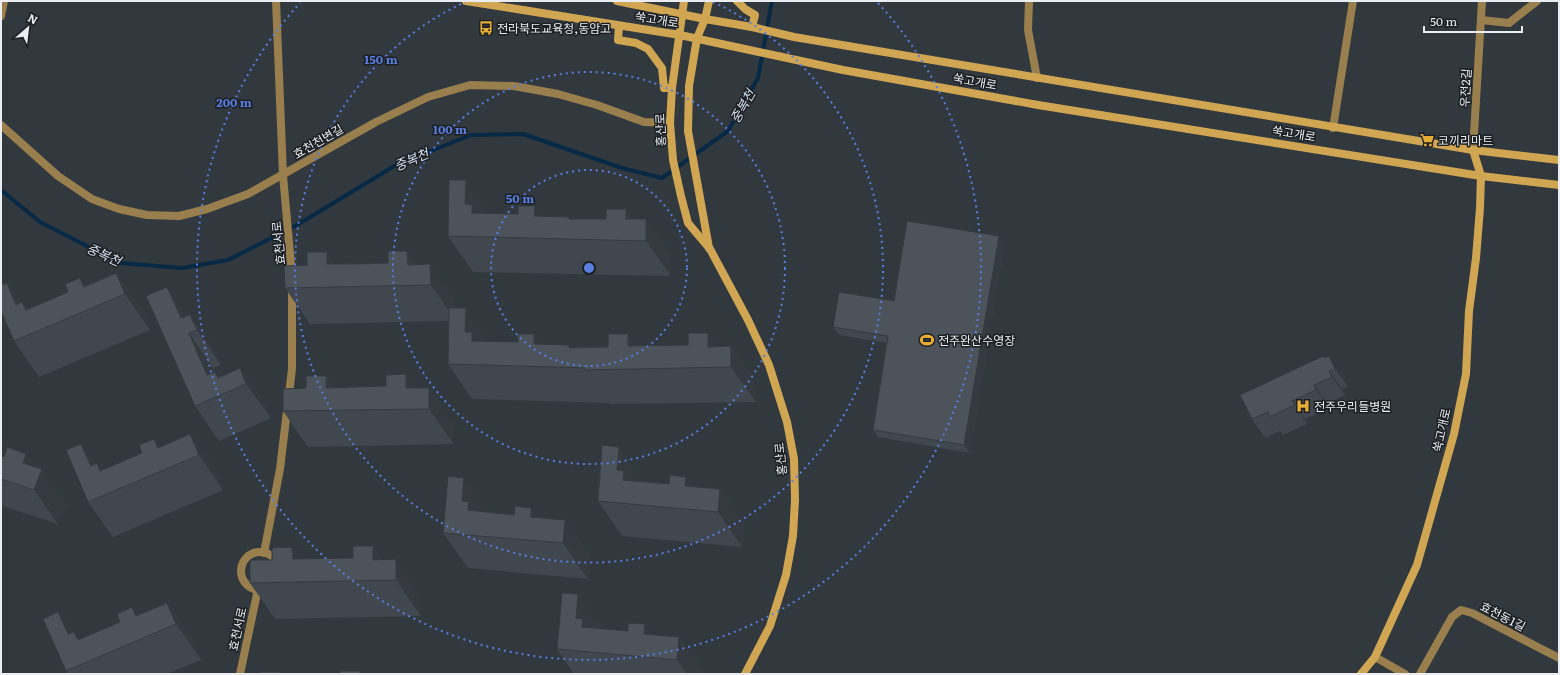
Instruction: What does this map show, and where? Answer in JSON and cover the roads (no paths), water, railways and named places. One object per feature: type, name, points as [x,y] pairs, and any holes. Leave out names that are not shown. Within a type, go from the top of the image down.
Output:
[{"type":"street","points":[[1,16],[4,1]]},
{"type":"street","name":"효천서로","points":[[264,552],[280,469],[292,369],[293,268],[283,175],[276,1]]},
{"type":"street","name":"쑥고개로","points":[[466,1],[697,38],[736,48],[843,70],[1030,103],[1481,176],[1559,185]]},
{"type":"street","name":"쑥고개로","points":[[617,1],[630,2],[794,37],[1333,128],[1473,150],[1559,160]]},
{"type":"street","name":"홍산로","points":[[684,1],[672,88],[670,123],[673,160],[681,196],[688,223],[710,249],[748,320],[769,366],[788,422],[794,459],[796,500],[793,536],[786,575],[770,626],[745,674]]},
{"type":"street","name":"홍산로","points":[[709,1],[705,19],[697,38],[688,95],[688,131],[710,249]]},
{"type":"street","points":[[737,1],[745,9],[755,15],[748,26]]},
{"type":"street","points":[[1029,1],[1028,30],[1037,78]]},
{"type":"street","points":[[1333,128],[1353,1]]},
{"type":"street","name":"우전2길","points":[[1481,176],[1473,150],[1482,1]]},
{"type":"street","points":[[1481,20],[1509,23],[1537,1]]},
{"type":"street","points":[[619,26],[618,40],[636,43],[648,49],[662,68],[664,88],[672,88]]},
{"type":"street","name":"효천천변길","points":[[1,125],[58,176],[92,199],[119,210],[147,215],[178,216],[207,209],[248,194],[382,118],[428,97],[470,84],[514,86],[558,94],[597,105],[644,122],[670,123]]},
{"type":"street","name":"쑥고개로","points":[[1361,674],[1375,657],[1417,565],[1454,434],[1466,374],[1469,310],[1476,258],[1481,176]]},
{"type":"street","points":[[258,552],[264,552],[275,559],[279,571],[275,582],[264,589],[258,589],[247,584],[244,579],[242,567],[247,557],[258,552]]},
{"type":"street","name":"효천서로","points":[[240,674],[258,589]]},
{"type":"street","name":"효천동1길","points":[[1420,674],[1452,617],[1461,610],[1472,613],[1559,658]]},
{"type":"street","points":[[1375,657],[1405,674]]},
{"type":"waterway","name":"중복천","points":[[1,190],[40,222],[120,263],[182,268],[228,260],[297,225],[396,165],[471,135],[523,134],[622,168],[662,178],[728,131],[758,78],[772,1]]},
{"type":"place","name":"전라북도교육청,동암고","points":[[486,28]]},
{"type":"place","name":"코끼리마트","points":[[1427,140]]},
{"type":"place","name":"전주완산수영장","points":[[927,340]]},
{"type":"place","name":"전주우리들병원","points":[[1303,406]]}]
